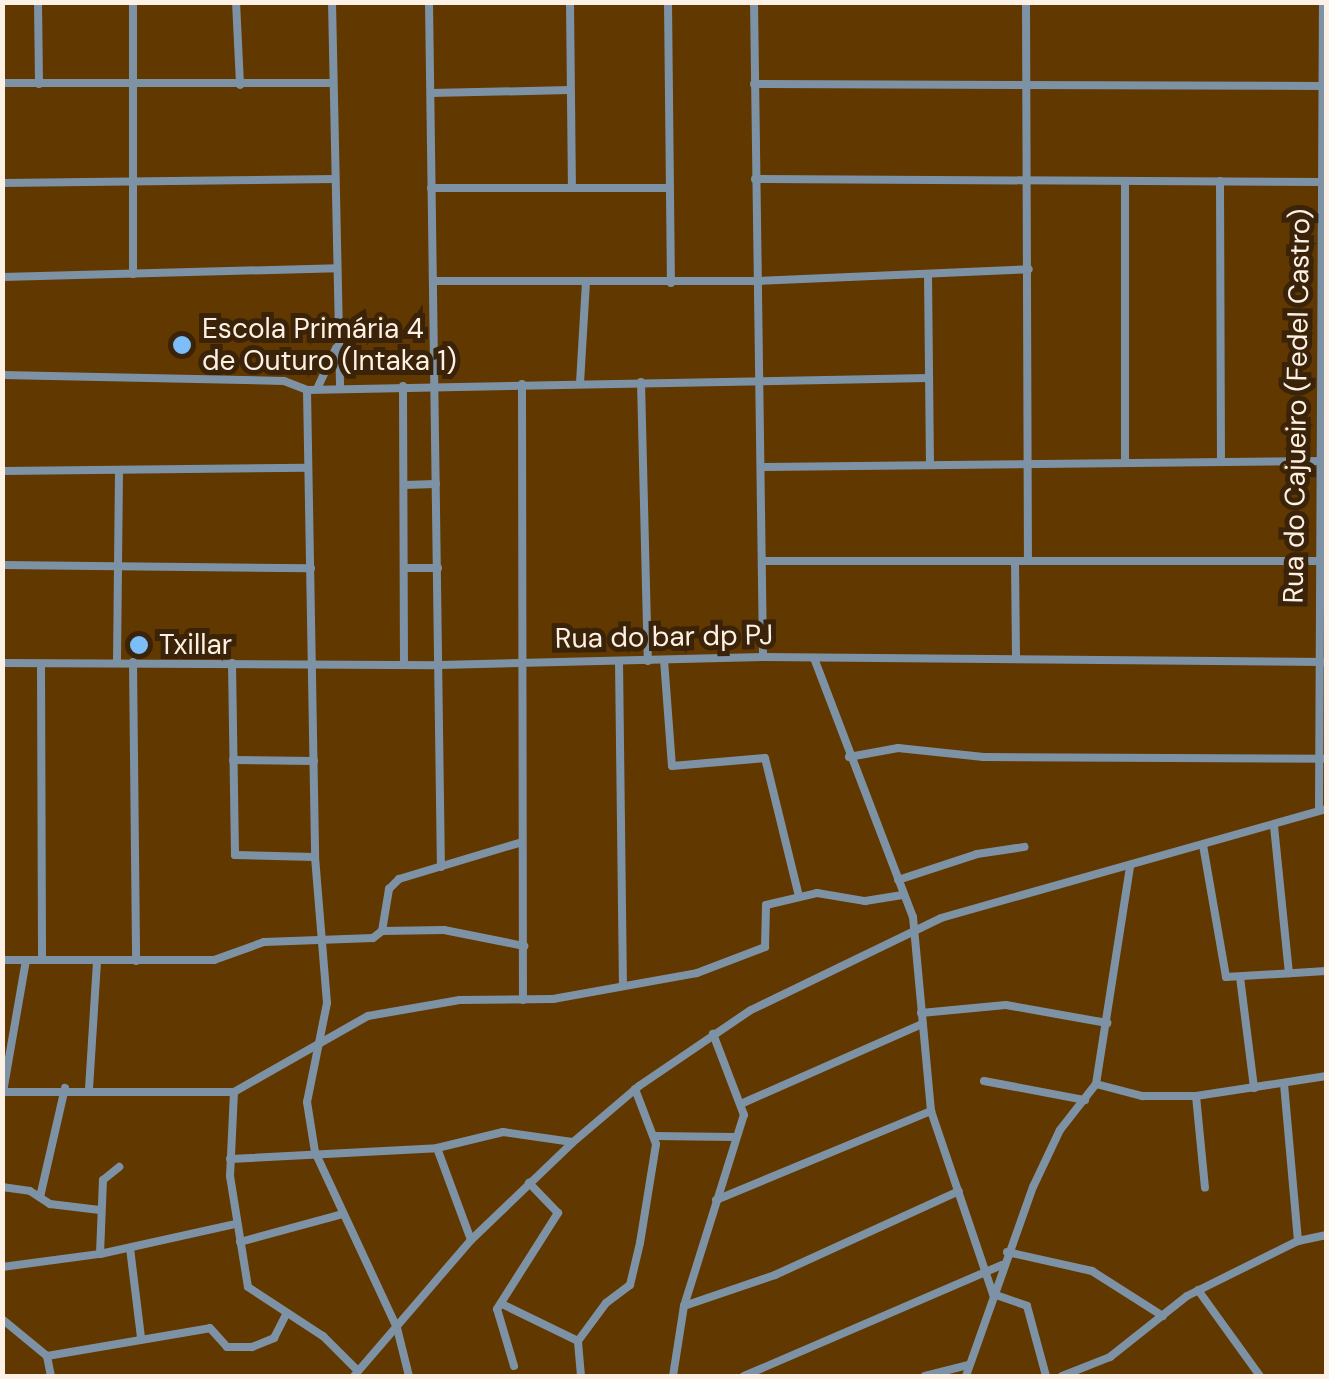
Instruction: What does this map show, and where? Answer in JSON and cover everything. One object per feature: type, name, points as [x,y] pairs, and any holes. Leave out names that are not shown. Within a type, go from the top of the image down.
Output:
[{"type":"street","points":[[38,2],[39,84]]},
{"type":"street","points":[[133,2],[133,274]]},
{"type":"street","points":[[236,2],[236,66],[240,85]]},
{"type":"street","points":[[332,2],[340,388]]},
{"type":"street","points":[[430,2],[441,867]]},
{"type":"street","points":[[570,2],[572,188]]},
{"type":"street","points":[[668,2],[671,282]]},
{"type":"street","points":[[754,2],[755,179],[764,380],[763,656]]},
{"type":"street","points":[[1026,2],[1030,182],[1028,561]]},
{"type":"street","name":"Rua do Cajueiro (Fedel Castro)","points":[[1323,810],[1324,2]]},
{"type":"street","points":[[223,85],[236,66]]},
{"type":"street","points":[[2,83],[332,84]]},
{"type":"street","points":[[754,84],[1325,86]]},
{"type":"street","points":[[430,92],[570,90]]},
{"type":"street","points":[[2,183],[335,179]]},
{"type":"street","points":[[755,179],[1325,182]]},
{"type":"street","points":[[1220,180],[1221,460]]},
{"type":"street","points":[[1125,182],[1125,460]]},
{"type":"street","points":[[431,188],[669,188]]},
{"type":"street","points":[[2,277],[337,268]]},
{"type":"street","points":[[434,281],[758,281],[1029,269]]},
{"type":"street","points":[[928,275],[930,462]]},
{"type":"street","points":[[580,384],[586,281]]},
{"type":"street","points":[[338,342],[312,390],[308,468],[315,856],[319,938],[327,983],[307,1102],[316,1152],[396,1328],[408,1376]]},
{"type":"street","points":[[2,376],[284,381],[312,390],[437,384],[929,378]]},
{"type":"street","points":[[641,382],[648,661]]},
{"type":"street","points":[[522,384],[522,1000]]},
{"type":"street","points":[[403,386],[404,665]]},
{"type":"street","points":[[764,467],[930,462],[1322,461]]},
{"type":"street","points":[[2,471],[308,468]]},
{"type":"street","points":[[117,662],[118,472]]},
{"type":"street","points":[[404,485],[436,484]]},
{"type":"street","points":[[765,561],[1322,560]]},
{"type":"street","points":[[1016,561],[1016,659]]},
{"type":"street","points":[[2,565],[311,568]]},
{"type":"street","points":[[404,568],[438,568]]},
{"type":"street","name":"Rua do bar dp PJ","points":[[2,663],[440,665],[763,656],[1322,662]]},
{"type":"street","points":[[814,658],[915,931],[931,1111],[993,1294]]},
{"type":"street","points":[[664,660],[672,766],[765,758],[799,896]]},
{"type":"street","points":[[619,661],[622,984]]},
{"type":"street","points":[[133,662],[136,961]]},
{"type":"street","points":[[232,663],[235,855],[315,856]]},
{"type":"street","points":[[41,664],[42,960]]},
{"type":"street","points":[[849,757],[898,748],[984,757],[1322,759]]},
{"type":"street","points":[[233,760],[314,761]]},
{"type":"street","points":[[234,1092],[230,1160],[235,1224],[248,1287],[285,1316],[323,1336],[356,1374],[472,1240],[529,1183],[635,1089],[712,1034],[915,931],[969,908],[1130,868],[1323,810]]},
{"type":"street","points":[[1274,826],[1289,973]]},
{"type":"street","points":[[382,930],[390,888],[399,879],[522,842]]},
{"type":"street","points":[[1203,844],[1225,974],[1240,977],[1326,971]]},
{"type":"street","points":[[898,880],[977,854],[1024,847]]},
{"type":"street","points":[[966,1376],[1002,1264],[1060,1130],[1096,1084],[1130,868]]},
{"type":"street","points":[[26,960],[3,1092],[65,1088],[234,1092],[288,1066],[320,1039],[368,1016],[415,1006],[522,1000],[697,973],[765,947],[762,908],[799,896],[865,901],[902,895]]},
{"type":"street","points":[[386,920],[396,930]]},
{"type":"street","points":[[2,960],[214,960],[253,944],[319,938],[359,941],[382,930],[444,930],[524,946]]},
{"type":"street","points":[[89,1089],[97,963]]},
{"type":"street","points":[[1240,977],[1254,1088]]},
{"type":"street","points":[[921,1014],[1006,1005],[1108,1023]]},
{"type":"street","points":[[743,1103],[922,1024]]},
{"type":"street","points":[[673,1376],[684,1306],[743,1103],[712,1034]]},
{"type":"street","points":[[1096,1084],[1142,1096],[1196,1096],[1326,1076]]},
{"type":"street","points":[[984,1081],[1085,1100]]},
{"type":"street","points":[[1284,1084],[1298,1241]]},
{"type":"street","points":[[40,1197],[65,1088]]},
{"type":"street","points":[[581,1376],[578,1342],[606,1303],[630,1285],[655,1136],[635,1089]]},
{"type":"street","points":[[1196,1096],[1205,1188]]},
{"type":"street","points":[[716,1200],[931,1111]]},
{"type":"street","points":[[230,1160],[316,1152],[438,1148],[503,1132],[572,1142]]},
{"type":"street","points":[[655,1136],[734,1136]]},
{"type":"street","points":[[438,1148],[472,1240]]},
{"type":"street","points":[[100,1254],[102,1180],[119,1167]]},
{"type":"street","points":[[514,1366],[498,1309],[557,1220],[529,1183]]},
{"type":"street","points":[[2,1187],[100,1210]]},
{"type":"street","points":[[684,1306],[775,1274],[959,1191]]},
{"type":"street","points":[[240,1242],[344,1214]]},
{"type":"street","points":[[2,1267],[100,1254],[235,1224]]},
{"type":"street","points":[[1062,1376],[1110,1357],[1198,1290],[1298,1241],[1326,1235]]},
{"type":"street","points":[[130,1248],[141,1337]]},
{"type":"street","points":[[1007,1252],[1092,1271],[1163,1316]]},
{"type":"street","points":[[744,1376],[1002,1264]]},
{"type":"street","points":[[1198,1290],[1260,1376]]},
{"type":"street","points":[[993,1294],[1027,1306],[1046,1376]]},
{"type":"street","points":[[504,1304],[578,1342]]},
{"type":"street","points":[[47,1356],[210,1328],[227,1347],[252,1346],[274,1338],[285,1316]]},
{"type":"street","points":[[2,1320],[47,1356],[51,1376]]},
{"type":"street","points":[[925,1376],[968,1365]]},
{"type":"place","name":"Escola Primária 4 de Outuro (Intaka 1)","points":[[182,345]]},
{"type":"place","name":"Txillar","points":[[139,645]]}]
